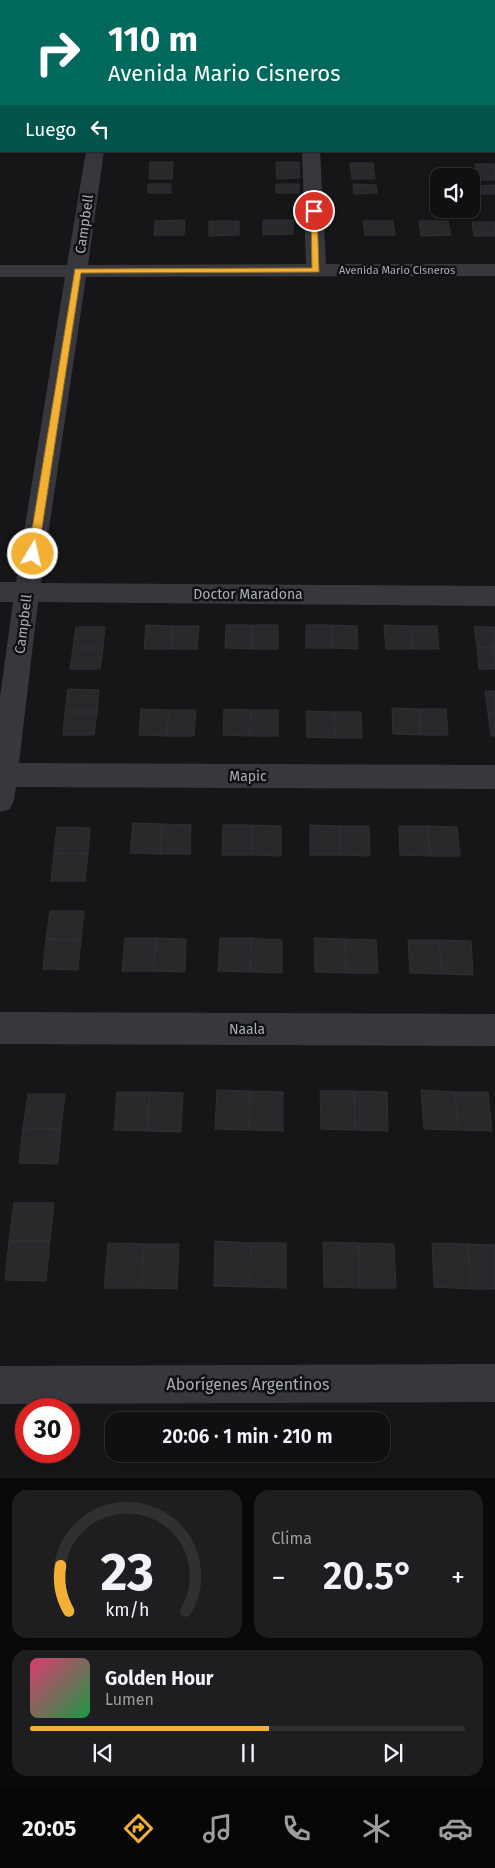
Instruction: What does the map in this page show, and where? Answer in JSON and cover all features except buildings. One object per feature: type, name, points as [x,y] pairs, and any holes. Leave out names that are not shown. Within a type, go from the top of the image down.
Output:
[{"type":"street","name":"Campbell","points":[[1,783],[27,592],[95,152]]},
{"type":"street","points":[[311,152],[316,270]]},
{"type":"street","name":"Avenida Mario Cisneros","points":[[0,271],[495,270]]},
{"type":"street","name":"Doctor Maradona","points":[[0,592],[495,596]]},
{"type":"street","name":"Mapic","points":[[1,783],[495,777]]},
{"type":"street","name":"Naala","points":[[0,1028],[495,1030]]},
{"type":"street","name":"Aborígenes Argentinos","points":[[0,1385],[495,1383]]},
{"type":"route","points":[[33,554],[78,271],[316,270],[314,211]]}]
